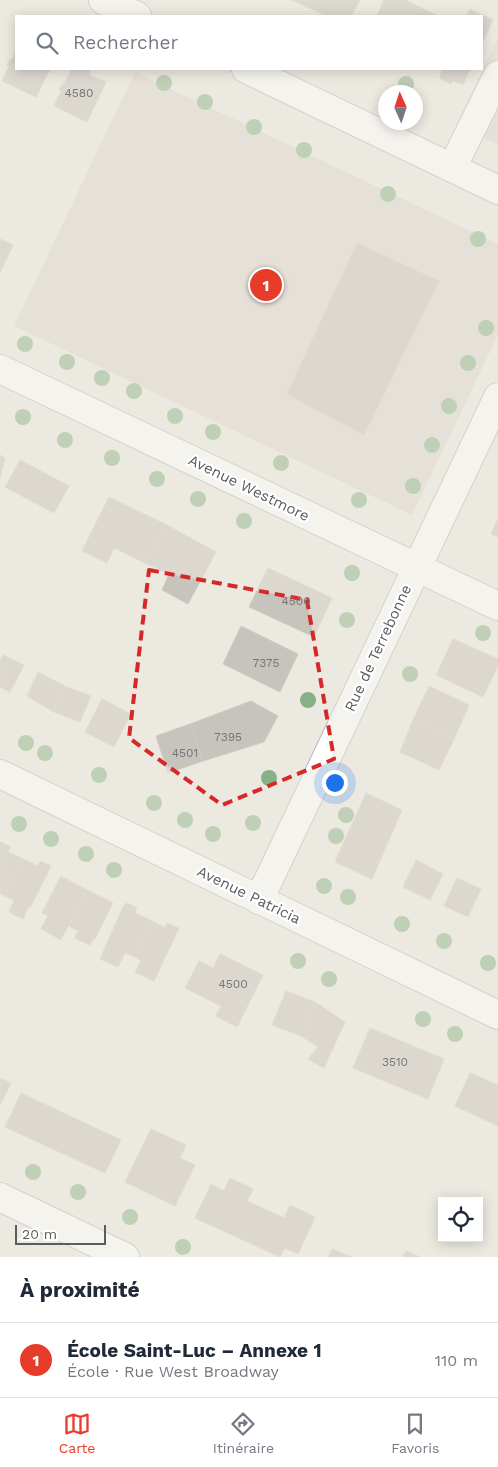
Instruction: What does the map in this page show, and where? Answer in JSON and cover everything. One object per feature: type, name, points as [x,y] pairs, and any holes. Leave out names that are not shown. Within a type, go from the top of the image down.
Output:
[{"type":"street","points":[[104,0],[135,15]]},
{"type":"street","points":[[248,70],[498,190]]},
{"type":"street","points":[[452,168],[498,75]]},
{"type":"street","name":"Avenue Westmore","points":[[0,369],[498,606]]},
{"type":"street","name":"Rue de Terrebonne","points":[[259,900],[498,396]]},
{"type":"street","name":"Avenue Patricia","points":[[0,774],[498,1015]]},
{"type":"street","points":[[0,1197],[125,1257]]},
{"type":"highlighted area","points":[[149,570],[307,600],[334,759],[222,805],[129,738]]},
{"type":"shaded area","points":[[498,37],[498,145],[456,126]]},
{"type":"shaded area","points":[[135,72],[498,244],[498,335],[412,515],[14,326]]},
{"type":"building","points":[[292,0],[321,0],[316,11]]},
{"type":"building","points":[[321,0],[360,0],[352,15],[325,15],[316,11]]},
{"type":"building","points":[[384,0],[405,0],[417,6],[412,15],[377,15]]},
{"type":"building","points":[[417,6],[436,15],[412,15]]},
{"type":"building","points":[[470,9],[483,15],[467,15]]},
{"type":"building","points":[[483,15],[493,20],[483,42]]},
{"type":"building","points":[[15,53],[15,70],[50,70],[36,97],[2,81],[9,66],[7,65],[10,59],[12,60]]},
{"type":"building","points":[[72,70],[91,70],[89,75],[106,82],[87,122],[54,106],[61,91],[59,90],[62,84],[64,85]]},
{"type":"building","points":[[442,70],[470,70],[463,85],[452,80],[451,84],[440,78]]},
{"type":"building","points":[[0,239],[13,245],[0,273]]},
{"type":"building","points":[[357,243],[439,281],[364,435],[287,394]]},
{"type":"building","points":[[0,455],[5,458],[0,478]]},
{"type":"building","points":[[20,460],[69,486],[54,513],[5,487]]},
{"type":"building","points":[[109,497],[165,524],[145,563],[114,548],[107,563],[82,551]]},
{"type":"building","points":[[498,519],[498,537],[491,534]]},
{"type":"building","points":[[165,524],[216,552],[188,604],[162,590],[169,574],[145,563]]},
{"type":"building","points":[[268,568],[332,598],[314,637],[249,607]]},
{"type":"building","points":[[241,626],[298,654],[280,692],[223,664]]},
{"type":"building","points":[[453,639],[498,659],[498,666],[483,697],[436,675]]},
{"type":"building","points":[[3,655],[24,665],[10,692],[0,687],[0,661]]},
{"type":"building","points":[[38,672],[65,686],[54,712],[27,696]]},
{"type":"building","points":[[65,686],[91,696],[80,722],[54,712]]},
{"type":"building","points":[[429,686],[469,705],[454,739],[413,720]]},
{"type":"building","points":[[102,699],[131,714],[114,747],[85,732]]},
{"type":"building","points":[[251,701],[278,716],[264,742],[203,761],[190,724]]},
{"type":"building","points":[[413,720],[454,739],[439,770],[400,752]]},
{"type":"building","points":[[190,724],[203,761],[168,773],[156,736]]},
{"type":"building","points":[[366,793],[402,810],[372,879],[335,862]]},
{"type":"building","points":[[0,842],[11,847],[8,852],[23,859],[5,896],[0,893]]},
{"type":"building","points":[[23,859],[38,866],[40,861],[51,866],[23,919],[9,912],[14,900],[5,896]]},
{"type":"building","points":[[416,860],[443,874],[430,900],[403,887]]},
{"type":"building","points":[[61,876],[87,890],[61,940],[41,929],[48,916],[42,913]]},
{"type":"building","points":[[457,878],[481,889],[468,917],[444,906]]},
{"type":"building","points":[[87,890],[113,903],[95,939],[93,939],[90,945],[75,938],[78,931],[69,926]]},
{"type":"building","points":[[127,903],[137,908],[135,913],[150,920],[133,956],[125,953],[118,967],[100,959],[123,907]]},
{"type":"building","points":[[150,920],[165,928],[167,923],[179,928],[154,981],[135,972],[141,961],[133,956]]},
{"type":"building","points":[[220,954],[263,975],[237,1027],[216,1016],[221,1006],[185,988],[199,961],[213,968]]},
{"type":"building","points":[[286,991],[315,1002],[301,1036],[272,1025]]},
{"type":"building","points":[[315,1002],[345,1022],[324,1068],[308,1059],[318,1047],[301,1036]]},
{"type":"building","points":[[370,1028],[444,1059],[428,1099],[353,1068]]},
{"type":"building","points":[[470,1073],[498,1085],[498,1126],[455,1106]]},
{"type":"building","points":[[0,1078],[11,1083],[0,1105]]},
{"type":"building","points":[[21,1093],[121,1140],[105,1173],[5,1127]]},
{"type":"building","points":[[151,1129],[186,1145],[180,1158],[195,1165],[175,1206],[125,1182]]},
{"type":"building","points":[[230,1178],[253,1189],[247,1201],[284,1218],[290,1205],[315,1217],[298,1254],[285,1248],[280,1257],[195,1218],[211,1184],[224,1191]]},
{"type":"building","points":[[332,1249],[352,1257],[328,1257]]},
{"type":"building","points":[[406,1251],[420,1257],[403,1257]]},
{"type":"place","name":"École Saint-Luc – Annexe 1","points":[[266,285]]}]
